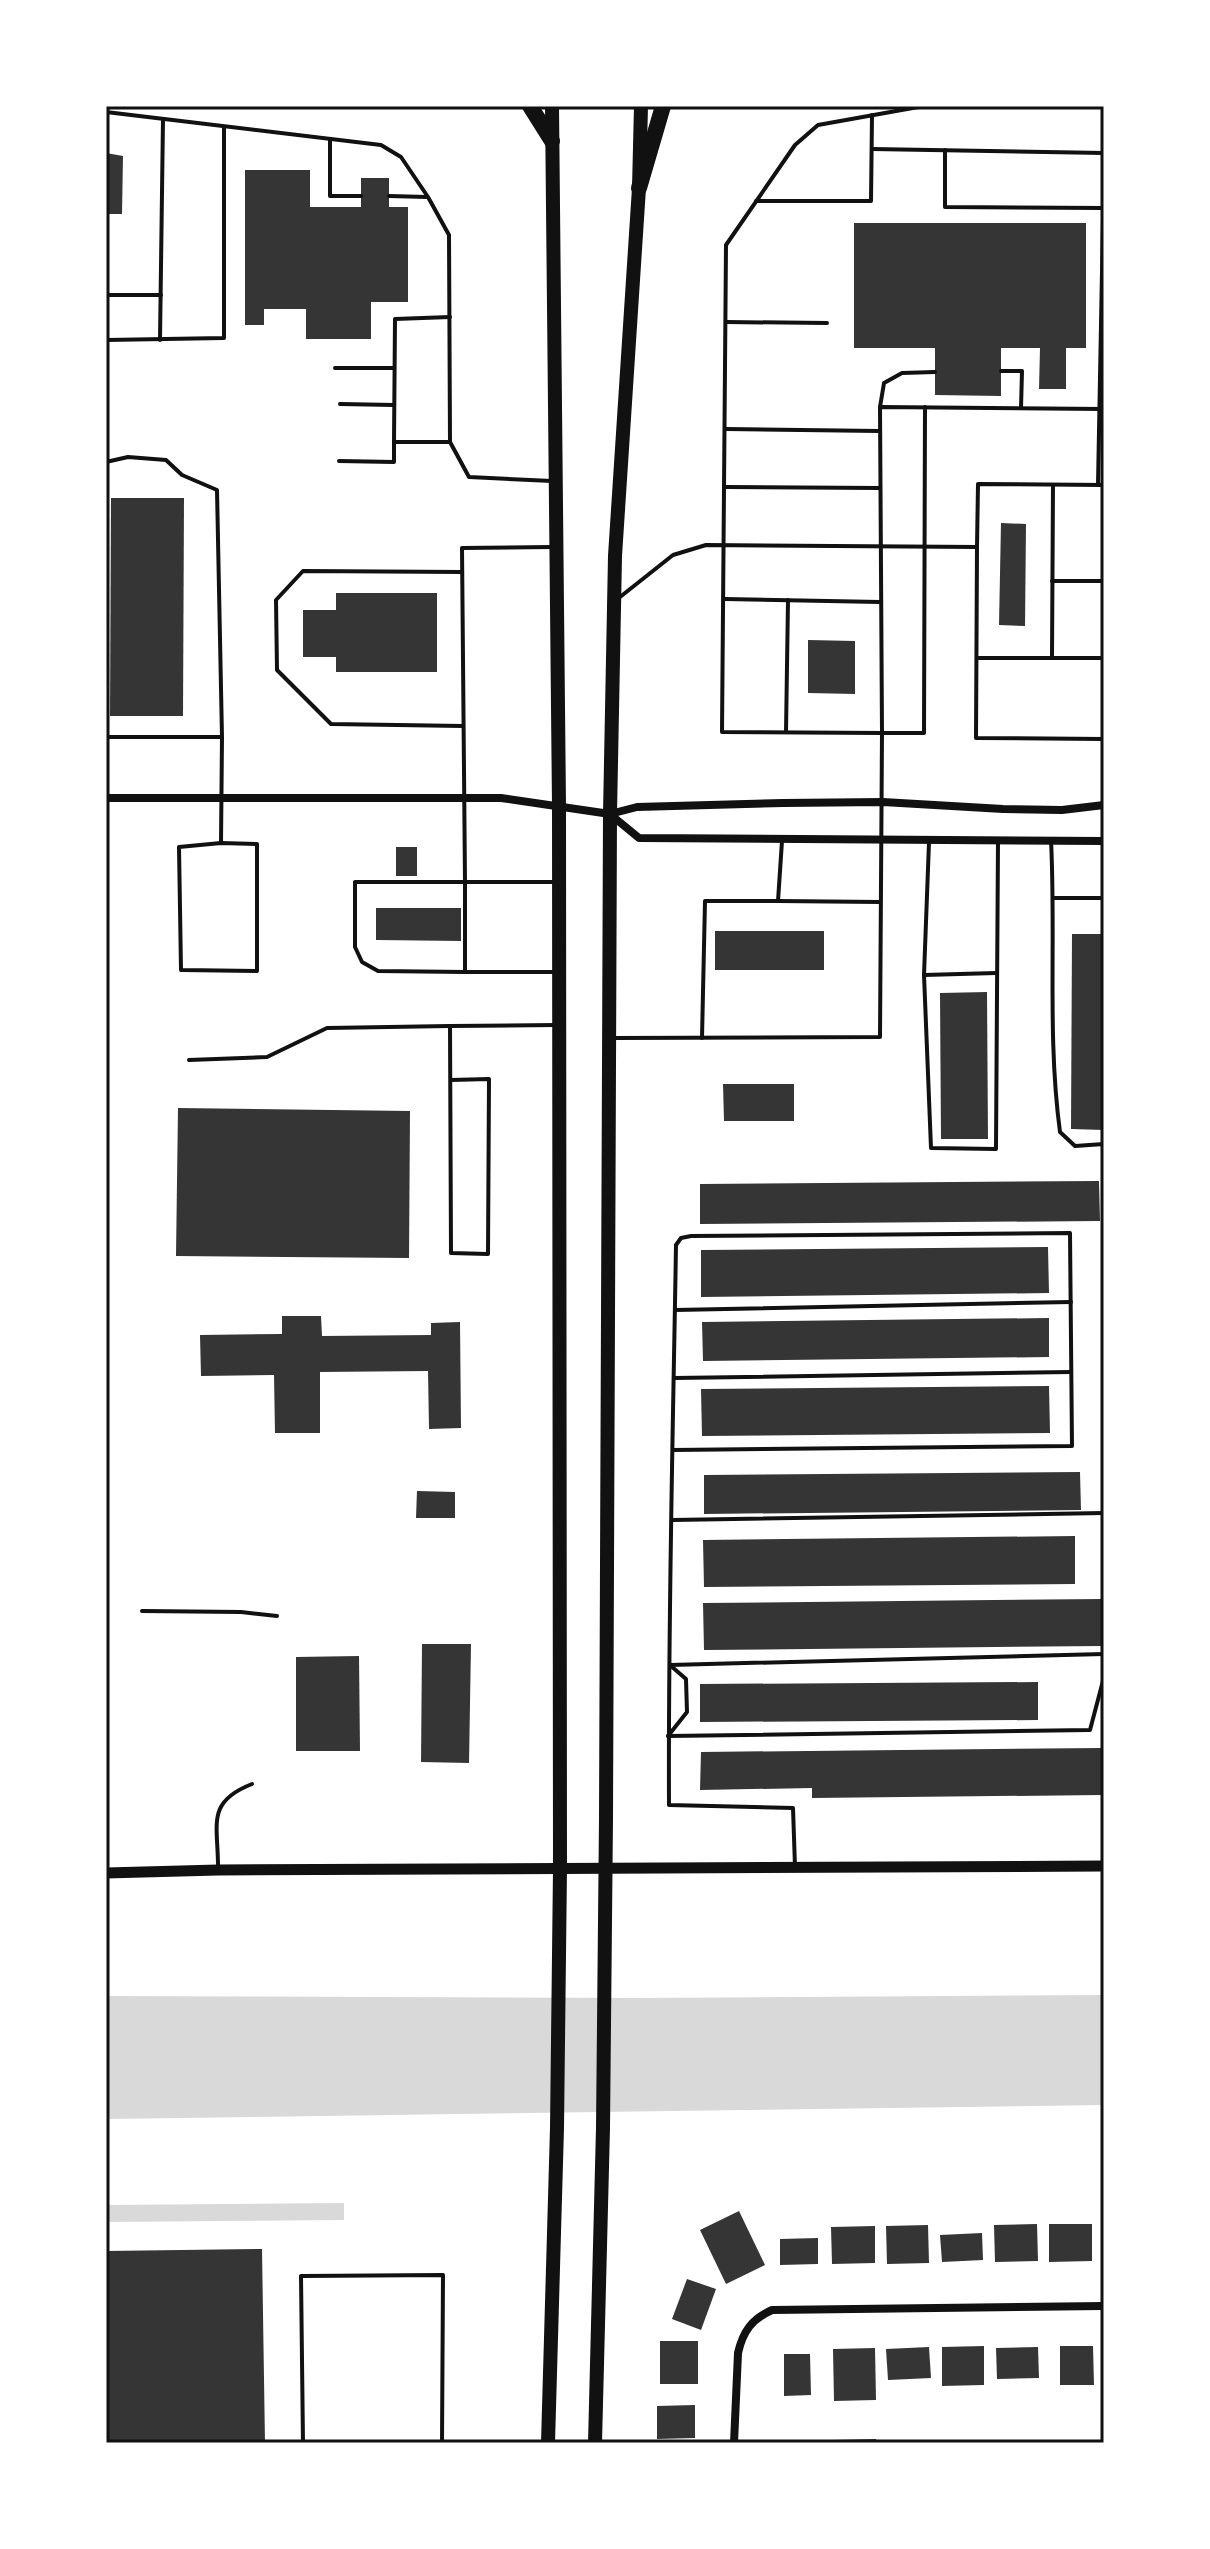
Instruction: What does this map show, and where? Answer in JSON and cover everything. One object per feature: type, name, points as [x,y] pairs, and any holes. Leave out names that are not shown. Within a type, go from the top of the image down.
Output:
[{"type":"highway","points":[[530,106],[552,141]]},
{"type":"highway","points":[[639,188],[663,106]]},
{"type":"main road","points":[[548,2443],[557,2128],[560,1869],[559,806],[552,106]]},
{"type":"main road","points":[[595,2443],[606,1869],[610,814],[618,507],[639,188],[641,106]]},
{"type":"street","points":[[106,798],[501,798],[610,814],[637,807],[883,802],[1062,810],[1104,805]]},
{"type":"street","points":[[610,814],[639,838],[1104,841]]},
{"type":"street","points":[[106,1873],[1104,1866]]},
{"type":"street","points":[[734,2443],[741,2338],[759,2316],[772,2310],[1104,2306]]},
{"type":"lane","points":[[924,106],[818,125],[806,133],[726,245],[722,732],[924,733],[925,407]]},
{"type":"lane","points":[[106,112],[381,145],[401,157],[449,235],[450,442],[469,477],[555,481]]},
{"type":"lane","points":[[756,201],[871,201],[872,115]]},
{"type":"lane","points":[[160,340],[163,119]]},
{"type":"lane","points":[[106,340],[224,338],[224,127]]},
{"type":"lane","points":[[330,139],[330,196],[361,196]]},
{"type":"lane","points":[[872,149],[1104,153]]},
{"type":"lane","points":[[945,150],[945,207],[1104,208]]},
{"type":"lane","points":[[1104,164],[1101,485],[978,484],[976,738],[1104,739]]},
{"type":"lane","points":[[389,196],[428,197]]},
{"type":"lane","points":[[106,295],[161,295]]},
{"type":"lane","points":[[339,461],[394,462],[395,319],[450,317]]},
{"type":"lane","points":[[726,322],[827,323]]},
{"type":"lane","points":[[335,368],[394,368]]},
{"type":"lane","points":[[1001,371],[1022,371],[1021,408]]},
{"type":"lane","points":[[610,1038],[880,1037],[883,802],[880,407],[884,383],[902,373],[935,372]]},
{"type":"lane","points":[[340,404],[394,405]]},
{"type":"lane","points":[[880,407],[1102,409]]},
{"type":"lane","points":[[726,429],[879,431]]},
{"type":"lane","points":[[394,442],[450,442]]},
{"type":"lane","points":[[106,462],[128,457],[166,460],[182,475],[217,490],[221,843]]},
{"type":"lane","points":[[1052,658],[1053,485]]},
{"type":"lane","points":[[725,487],[880,488]]},
{"type":"lane","points":[[615,601],[673,555],[706,545],[977,547]]},
{"type":"lane","points":[[465,972],[462,548],[556,547]]},
{"type":"lane","points":[[462,572],[303,571],[276,600],[277,670],[331,724],[463,726]]},
{"type":"lane","points":[[1052,581],[1104,581]]},
{"type":"lane","points":[[725,599],[880,602]]},
{"type":"lane","points":[[786,732],[788,600]]},
{"type":"lane","points":[[977,658],[1104,658]]},
{"type":"lane","points":[[106,737],[222,737]]},
{"type":"lane","points":[[778,901],[782,839]]},
{"type":"lane","points":[[929,839],[924,975],[931,1148],[996,1149],[998,839]]},
{"type":"lane","points":[[1051,839],[1054,898],[1053,1086],[1060,1132],[1075,1146],[1104,1144]]},
{"type":"lane","points":[[221,843],[257,844],[257,971],[181,970],[179,847],[221,843]]},
{"type":"lane","points":[[559,882],[355,882],[355,947],[362,962],[378,971],[559,972]]},
{"type":"lane","points":[[1054,898],[1104,898]]},
{"type":"lane","points":[[702,1038],[705,901],[880,902]]},
{"type":"lane","points":[[924,975],[996,973]]},
{"type":"lane","points":[[189,1060],[267,1057],[327,1028],[559,1025]]},
{"type":"lane","points":[[450,1026],[451,1253],[488,1254],[489,1079],[451,1080]]},
{"type":"lane","points":[[673,1450],[1072,1446],[1070,1233],[691,1236],[681,1238],[676,1245],[668,1736],[669,1805],[793,1808],[795,1868]]},
{"type":"lane","points":[[675,1310],[1071,1302]]},
{"type":"lane","points":[[674,1378],[1071,1372]]},
{"type":"lane","points":[[672,1520],[1104,1513]]},
{"type":"lane","points":[[142,1611],[241,1612],[277,1616]]},
{"type":"lane","points":[[670,1665],[1104,1654]]},
{"type":"lane","points":[[668,1736],[687,1712],[686,1679],[670,1665]]},
{"type":"lane","points":[[668,1736],[1090,1730],[1104,1677]]},
{"type":"lane","points":[[218,1870],[217,1809],[230,1792],[252,1784]]},
{"type":"lane","points":[[303,2443],[301,2276],[372,2274],[443,2275],[442,2443]]},
{"type":"shaded area","points":[[1104,1995],[1104,2105],[106,2119],[106,1996],[633,1998]]},
{"type":"shaded area","points":[[344,2203],[344,2220],[106,2222],[106,2205]]},
{"type":"building","points":[[106,153],[123,156],[122,214],[106,214]]},
{"type":"building","points":[[245,170],[310,170],[310,207],[361,207],[361,178],[389,178],[389,207],[408,207],[408,302],[371,302],[371,339],[306,339],[306,309],[264,309],[264,325],[245,325]]},
{"type":"building","points":[[854,223],[1086,223],[1086,348],[1066,348],[1066,389],[1039,389],[1040,348],[1001,348],[1001,396],[935,395],[935,348],[854,348]]},
{"type":"building","points":[[111,498],[184,498],[183,716],[110,716]]},
{"type":"building","points":[[1001,523],[1026,524],[1025,626],[999,625]]},
{"type":"building","points":[[336,593],[437,593],[437,672],[336,672],[336,657],[303,657],[303,610],[336,610]]},
{"type":"building","points":[[808,640],[855,641],[855,694],[808,693]]},
{"type":"building","points":[[396,847],[417,847],[417,876],[396,876]]},
{"type":"building","points":[[376,908],[461,908],[461,941],[376,940]]},
{"type":"building","points":[[715,931],[824,931],[824,970],[715,970]]},
{"type":"building","points":[[1072,934],[1104,934],[1104,1130],[1071,1129]]},
{"type":"building","points":[[987,992],[988,1139],[941,1139],[940,993]]},
{"type":"building","points":[[723,1084],[794,1084],[794,1121],[724,1121]]},
{"type":"building","points":[[178,1108],[410,1111],[409,1258],[176,1256]]},
{"type":"building","points":[[1099,1181],[1100,1221],[700,1224],[700,1184]]},
{"type":"building","points":[[1048,1247],[1049,1293],[701,1297],[701,1250]]},
{"type":"building","points":[[282,1316],[321,1316],[322,1336],[431,1335],[431,1323],[460,1322],[461,1428],[429,1429],[428,1371],[320,1372],[320,1433],[275,1433],[274,1375],[201,1376],[200,1335],[282,1334]]},
{"type":"building","points":[[1049,1318],[1049,1357],[703,1361],[702,1322]]},
{"type":"building","points":[[1049,1386],[1050,1433],[702,1436],[701,1389]]},
{"type":"building","points":[[1080,1472],[1081,1510],[704,1514],[704,1475]]},
{"type":"building","points":[[417,1491],[455,1492],[455,1518],[416,1518]]},
{"type":"building","points":[[1075,1536],[1075,1584],[704,1587],[703,1540]]},
{"type":"building","points":[[1102,1599],[1102,1646],[704,1650],[703,1603]]},
{"type":"building","points":[[422,1644],[471,1644],[469,1763],[421,1762]]},
{"type":"building","points":[[359,1656],[360,1751],[296,1751],[296,1657]]},
{"type":"building","points":[[1038,1682],[1038,1720],[700,1722],[700,1684]]},
{"type":"building","points":[[1101,1748],[1102,1795],[812,1798],[812,1788],[700,1790],[701,1752]]},
{"type":"building","points":[[739,2211],[765,2265],[726,2284],[700,2230]]},
{"type":"building","points":[[1037,2224],[1038,2261],[995,2262],[994,2225]]},
{"type":"building","points":[[1049,2224],[1092,2224],[1092,2261],[1049,2262]]},
{"type":"building","points":[[928,2225],[929,2263],[887,2264],[886,2226]]},
{"type":"building","points":[[875,2226],[875,2263],[832,2264],[831,2227]]},
{"type":"building","points":[[982,2233],[983,2260],[942,2262],[940,2235]]},
{"type":"building","points":[[818,2238],[818,2264],[780,2265],[780,2239]]},
{"type":"building","points":[[262,2249],[265,2443],[106,2443],[106,2251]]},
{"type":"building","points":[[687,2279],[716,2289],[701,2330],[672,2319]]},
{"type":"building","points":[[660,2341],[698,2341],[698,2384],[660,2384]]},
{"type":"building","points":[[984,2346],[984,2385],[942,2386],[942,2347]]},
{"type":"building","points":[[1060,2346],[1093,2346],[1094,2385],[1060,2385]]},
{"type":"building","points":[[929,2347],[931,2378],[888,2380],[886,2349]]},
{"type":"building","points":[[1038,2347],[1039,2378],[997,2379],[996,2348]]},
{"type":"building","points":[[875,2348],[876,2400],[834,2401],[833,2349]]},
{"type":"building","points":[[784,2354],[810,2354],[811,2395],[784,2396]]},
{"type":"building","points":[[695,2405],[695,2438],[657,2439],[657,2406]]},
{"type":"building","points":[[876,2439],[877,2443],[833,2443],[833,2440]]}]
